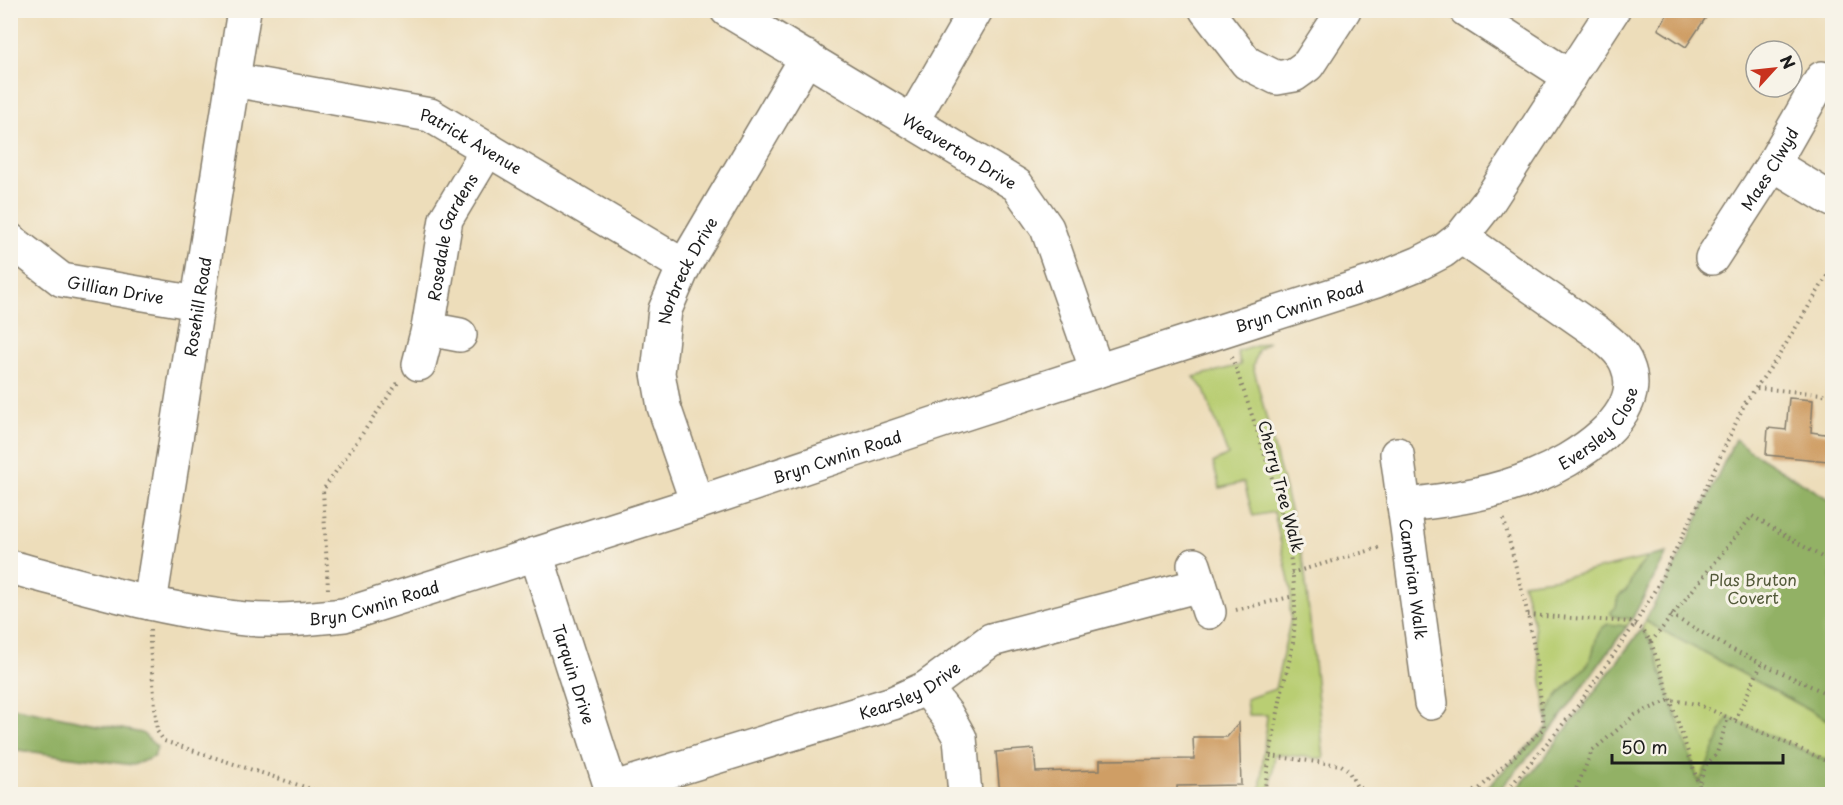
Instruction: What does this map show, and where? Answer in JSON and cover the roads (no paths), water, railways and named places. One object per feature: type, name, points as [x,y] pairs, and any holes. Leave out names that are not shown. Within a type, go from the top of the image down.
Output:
[{"type":"street","name":"Rosehill Road","points":[[150,615],[244,10]]},
{"type":"street","name":"Weaverton Drive","points":[[727,10],[1017,185],[1047,228],[1097,371]]},
{"type":"street","points":[[912,121],[976,10]]},
{"type":"street","points":[[1206,10],[1247,63],[1277,78],[1294,75],[1308,65],[1344,10]]},
{"type":"street","points":[[1466,10],[1570,77]]},
{"type":"street","name":"Bryn Cwnin Road","points":[[10,567],[150,615],[288,620],[344,615],[697,503],[1376,281],[1420,263],[1443,251],[1461,237],[1486,204],[1613,10]]},
{"type":"street","name":"Norbreck Drive","points":[[697,503],[664,407],[658,373],[666,310],[684,266],[807,57]]},
{"type":"street","name":"Patrick Avenue","points":[[233,80],[430,115],[684,266]]},
{"type":"street","name":"Maes Clwyd","points":[[1710,260],[1773,164],[1807,88]]},
{"type":"street","name":"Rosedale Gardens","points":[[419,364],[428,329],[446,219],[488,149]]},
{"type":"street","points":[[1773,164],[1833,200]]},
{"type":"street","name":"Eversley Close","points":[[1404,505],[1444,501],[1497,489],[1533,477],[1585,450],[1614,422],[1630,392],[1631,376],[1627,363],[1616,348],[1597,332],[1461,237]]},
{"type":"street","name":"Gillian Drive","points":[[10,240],[62,280],[197,303]]},
{"type":"street","points":[[428,329],[460,335]]},
{"type":"street","name":"Cambrian Walk","points":[[1397,454],[1431,703]]},
{"type":"street","name":"Tarquin Drive","points":[[536,555],[612,792]]},
{"type":"street","name":"Kearsley Drive","points":[[612,792],[893,703],[926,688],[991,640],[1201,587]]},
{"type":"street","points":[[926,688],[947,715],[960,738],[965,795]]},
{"type":"park label","name":"Plas Bruton Covert","points":[[1753,588]]}]
